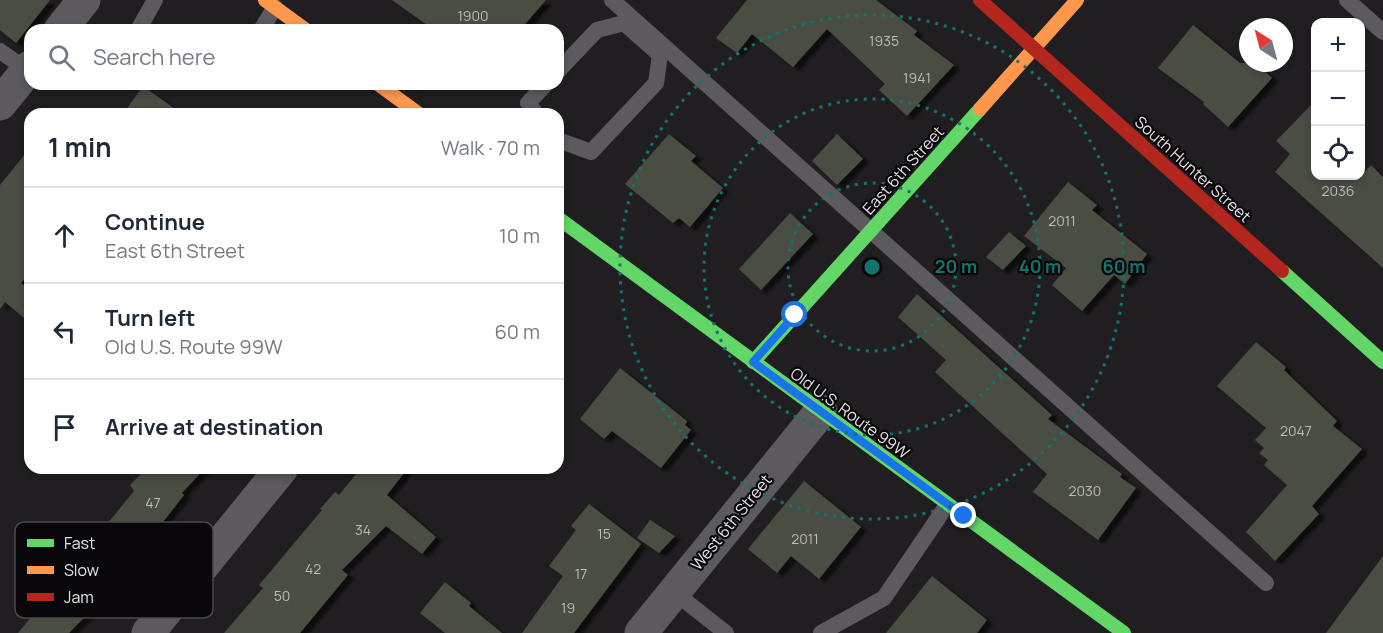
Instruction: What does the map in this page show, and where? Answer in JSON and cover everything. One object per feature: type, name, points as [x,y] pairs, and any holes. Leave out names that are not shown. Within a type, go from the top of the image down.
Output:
[{"type":"street","points":[[65,24],[84,0]]},
{"type":"street","name":"South Hunter Street","points":[[980,0],[1383,362]]},
{"type":"street","name":"East 6th Street","points":[[753,362],[1077,0]]},
{"type":"street","points":[[270,9],[296,24]]},
{"type":"street","points":[[0,104],[24,74]]},
{"type":"street","points":[[386,90],[411,108]]},
{"type":"street","name":"Old U.S. Route 99W","points":[[564,222],[1118,631]]},
{"type":"street","name":"West 6th Street","points":[[641,633],[821,411]]},
{"type":"street","points":[[213,553],[277,474]]},
{"type":"street","points":[[148,633],[160,618]]},
{"type":"lane","points":[[141,24],[155,0]]},
{"type":"lane","points":[[612,0],[1266,584]]},
{"type":"lane","points":[[1347,0],[1383,32]]},
{"type":"lane","points":[[564,65],[597,30],[624,23],[660,55],[656,83],[591,152],[564,142]]},
{"type":"lane","points":[[0,51],[24,65]]},
{"type":"lane","points":[[532,108],[528,103],[540,90]]},
{"type":"lane","points":[[821,633],[857,616],[884,598],[947,505]]},
{"type":"lane","points":[[674,592],[726,633]]},
{"type":"building","points":[[0,0],[50,0],[31,24],[24,24],[24,33],[16,43],[0,30]]},
{"type":"building","points":[[392,0],[546,0],[525,24],[426,24]]},
{"type":"building","points":[[747,0],[876,0],[917,31],[914,35],[954,65],[907,116],[879,90],[885,84],[827,29],[793,67],[752,34],[737,53],[716,38]]},
{"type":"building","points":[[1193,25],[1239,62],[1239,72],[1266,72],[1272,78],[1228,127],[1203,104],[1204,102],[1158,68]]},
{"type":"building","points":[[140,90],[149,90],[174,108],[127,108]]},
{"type":"building","points":[[1311,105],[1311,180],[1365,180],[1365,172],[1371,165],[1383,177],[1383,268],[1275,172],[1290,154],[1276,141]]},
{"type":"building","points":[[669,134],[696,156],[691,161],[723,188],[690,227],[679,218],[673,223],[625,184]]},
{"type":"building","points":[[837,134],[863,159],[837,185],[812,161]]},
{"type":"building","points":[[24,155],[24,279],[21,283],[24,286],[24,318],[5,302],[0,309],[0,185]]},
{"type":"building","points":[[1068,182],[1097,205],[1092,210],[1147,254],[1125,284],[1114,275],[1082,311],[1052,285],[1066,268],[1024,236]]},
{"type":"building","points":[[790,213],[813,234],[761,290],[739,269]]},
{"type":"building","points":[[1009,232],[1026,246],[1003,270],[986,257]]},
{"type":"building","points":[[917,294],[1052,415],[1048,419],[1122,474],[1120,477],[1136,488],[1098,540],[1033,492],[1047,474],[935,372],[946,360],[898,317]]},
{"type":"building","points":[[1256,342],[1286,367],[1284,370],[1337,421],[1333,426],[1362,449],[1312,506],[1319,514],[1275,561],[1246,532],[1287,485],[1264,465],[1268,460],[1259,453],[1264,448],[1255,440],[1266,428],[1217,386]]},
{"type":"building","points":[[620,368],[687,421],[685,425],[691,430],[661,468],[612,431],[604,439],[580,419]]},
{"type":"building","points":[[141,474],[199,474],[182,493],[184,495],[163,522],[109,522],[134,491],[130,485]]},
{"type":"building","points":[[356,474],[403,474],[387,495],[436,537],[422,554],[386,526],[342,570],[348,575],[300,633],[224,633],[263,588],[259,585],[322,510],[320,509],[335,492],[339,495]]},
{"type":"building","points":[[804,481],[861,527],[819,579],[791,556],[777,573],[748,549]]},
{"type":"building","points":[[589,504],[641,544],[574,633],[522,633],[563,576],[549,566],[576,530],[571,526]]},
{"type":"building","points":[[650,520],[675,536],[659,553],[637,538]]},
{"type":"building","points":[[1383,556],[1383,633],[1326,633]]},
{"type":"building","points":[[932,576],[987,620],[977,633],[886,633]]},
{"type":"building","points":[[445,582],[471,603],[469,606],[502,633],[445,633],[420,613]]},
{"type":"building","points":[[30,618],[84,618],[69,633],[18,633]]},
{"type":"traffic: fast","points":[[753,362],[980,109]]},
{"type":"traffic: fast","points":[[564,222],[1124,633]]},
{"type":"traffic: fast","points":[[1282,271],[1383,362]]},
{"type":"traffic: slow","points":[[265,0],[298,24]]},
{"type":"traffic: slow","points":[[980,109],[1077,0]]},
{"type":"traffic: slow","points":[[386,90],[411,108]]},
{"type":"traffic: jam","points":[[980,0],[1282,271]]},
{"type":"route","points":[[795,315],[753,362],[964,516]]}]
